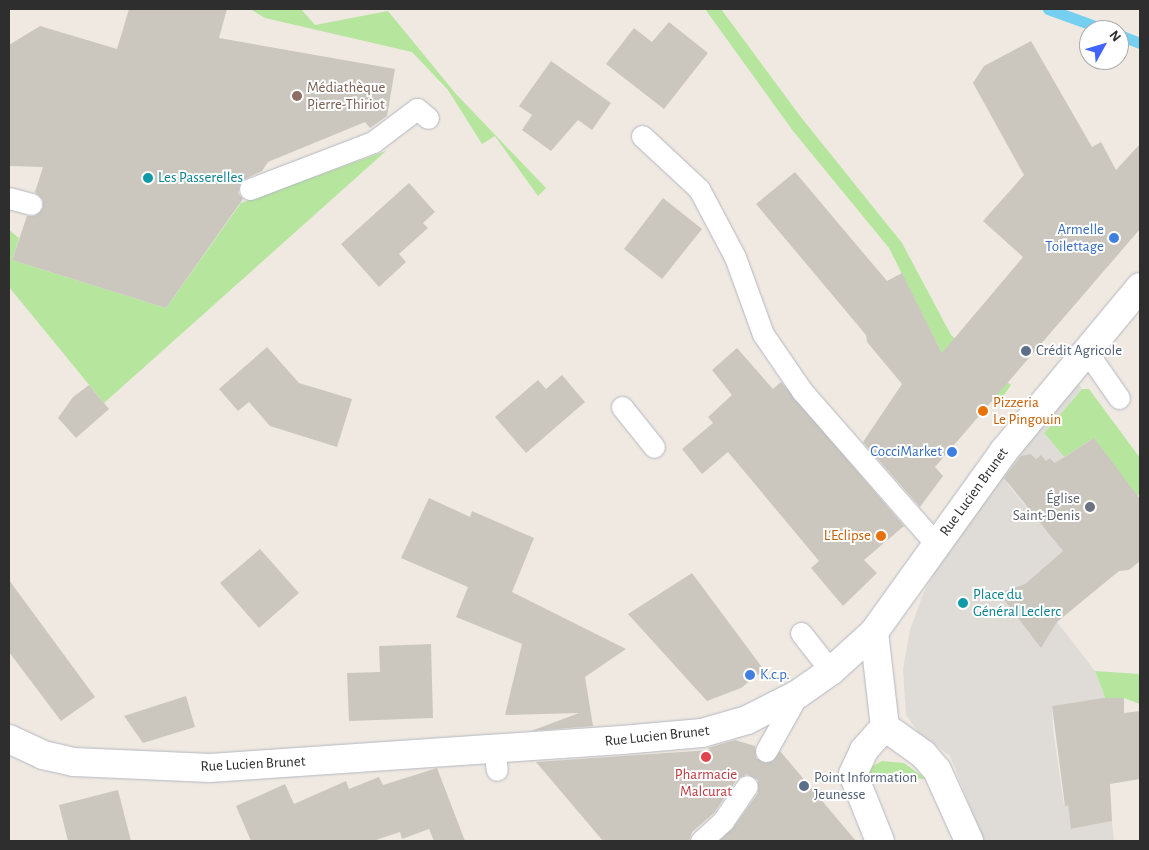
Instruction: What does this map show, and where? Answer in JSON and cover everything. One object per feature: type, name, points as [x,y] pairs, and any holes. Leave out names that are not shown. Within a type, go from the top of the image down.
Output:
[{"type":"street","name":"Rue Lucien Brunet","points":[[9,739],[43,755],[74,762],[210,768],[495,758],[702,733],[747,720],[798,694],[831,671],[874,632],[1004,451],[1140,287]]},
{"type":"street","points":[[874,632],[885,727],[918,750],[937,770],[969,841]]},
{"type":"street","points":[[880,841],[853,774],[864,750],[885,727]]},
{"type":"lane","points":[[250,189],[373,142],[416,109],[428,118]]},
{"type":"lane","points":[[642,136],[699,189],[735,257],[763,334],[802,391],[936,544]]},
{"type":"lane","points":[[9,198],[31,204]]},
{"type":"lane","points":[[1087,352],[1119,398]]},
{"type":"lane","points":[[622,407],[654,447]]},
{"type":"lane","points":[[801,633],[831,671]]},
{"type":"lane","points":[[766,751],[798,694]]},
{"type":"lane","points":[[701,841],[723,821],[747,786]]},
{"type":"green space","points":[[250,9],[301,9],[315,25],[388,11],[456,94],[546,188],[538,196],[495,136],[482,144],[448,90],[412,52],[265,18]]},
{"type":"green space","points":[[705,9],[721,9],[800,116],[902,243],[951,335],[1011,385],[1002,398],[942,353],[889,248],[793,131]]},
{"type":"green space","points":[[386,151],[104,403],[9,287],[9,230],[19,238],[12,260],[166,308],[241,203]]},
{"type":"green space","points":[[1082,389],[1089,389],[1140,458],[1140,495],[1135,496],[1094,438],[1064,457],[1044,433]]},
{"type":"green space","points":[[1095,671],[1140,674],[1140,704],[1124,698],[1105,698]]},
{"type":"green space","points":[[882,761],[904,763],[926,779],[867,776],[869,768]]},
{"type":"shaded area","name":"Place du Général Leclerc","points":[[1077,381],[1082,389],[1044,433],[1064,457],[1055,464],[1051,458],[1046,461],[1041,455],[1036,459],[1031,454],[1007,483],[1027,508],[1032,504],[1071,544],[1025,584],[999,593],[1042,646],[1057,622],[1095,671],[1105,698],[1052,706],[1053,729],[1064,805],[1068,805],[1072,829],[1112,821],[1114,841],[984,841],[950,756],[918,732],[906,715],[903,669],[910,630],[923,594],[942,558],[1015,458]]},
{"type":"building","name":"Les Passerelles","points":[[129,9],[227,9],[219,38],[395,69],[387,116],[370,128],[365,122],[268,162],[262,171],[241,181],[238,193],[243,199],[166,308],[12,260],[27,216],[35,216],[43,208],[43,200],[35,192],[43,167],[9,166],[9,45],[40,26],[117,49]]},
{"type":"building","points":[[669,22],[708,53],[664,109],[606,64],[634,28],[652,42]]},
{"type":"building","points":[[1031,41],[1092,147],[1101,142],[1116,170],[1140,144],[1140,229],[935,467],[943,476],[920,507],[863,442],[902,384],[867,342],[866,335],[756,204],[795,172],[887,281],[902,273],[942,353],[1023,257],[983,221],[1024,175],[973,83],[984,66]]},
{"type":"building","points":[[551,61],[611,103],[592,130],[578,120],[551,151],[522,130],[532,115],[519,106]]},
{"type":"building","points":[[409,183],[435,212],[423,223],[428,228],[399,254],[406,262],[379,287],[341,244]]},
{"type":"building","points":[[663,198],[702,229],[662,279],[624,249]]},
{"type":"building","points":[[267,347],[299,383],[352,399],[337,447],[270,426],[249,402],[238,411],[219,389]]},
{"type":"building","points":[[737,348],[773,389],[781,382],[904,526],[864,560],[877,573],[843,606],[811,568],[819,561],[728,452],[702,474],[682,449],[713,423],[708,417],[732,395],[712,370]]},
{"type":"building","points":[[562,375],[585,402],[526,453],[495,417],[538,380],[546,389]]},
{"type":"building","points":[[89,385],[109,409],[76,438],[58,418],[73,397]]},
{"type":"building","name":"Église Saint-Denis","points":[[1094,438],[1140,499],[1140,561],[1129,570],[1119,571],[1057,622],[1041,648],[999,593],[1025,584],[1063,551],[1004,478],[1021,456],[1031,454],[1036,459],[1041,455],[1046,461],[1050,458],[1055,463]]},
{"type":"building","points":[[429,498],[470,517],[472,511],[534,538],[512,592],[626,649],[585,677],[593,726],[531,731],[579,713],[505,715],[522,644],[456,617],[468,587],[401,558]]},
{"type":"building","points":[[260,549],[299,593],[259,628],[220,583]]},
{"type":"building","points":[[692,573],[764,670],[741,688],[707,701],[628,614]]},
{"type":"building","points":[[9,580],[95,697],[61,721],[9,652]]},
{"type":"building","points":[[431,644],[433,718],[349,721],[347,673],[380,672],[379,646]]},
{"type":"building","points":[[186,696],[195,727],[143,743],[124,716]]},
{"type":"building","points":[[1103,698],[1124,698],[1124,713],[1140,711],[1140,779],[1110,784],[1112,821],[1071,829],[1068,805],[1065,806],[1052,706]]},
{"type":"building","points":[[735,740],[755,746],[756,758],[766,763],[773,761],[780,751],[856,841],[719,841],[733,828],[758,793],[758,780],[747,774],[737,779],[714,813],[692,832],[689,841],[603,841],[536,762],[710,750],[708,748]]},
{"type":"building","points":[[437,768],[465,841],[434,841],[429,829],[402,839],[400,832],[373,841],[251,841],[236,806],[285,784],[294,804],[346,781],[349,789],[379,777],[383,785]]},
{"type":"building","points":[[118,790],[131,841],[68,841],[59,805]]},
{"type":"waterway","points":[[1048,9],[1079,20]]},
{"type":"waterway","points":[[1129,39],[1140,43]]},
{"type":"place","name":"Médiathèque Pierre-Thiriot","points":[[297,96]]},
{"type":"place","name":"Les Passerelles","points":[[148,178]]},
{"type":"place","name":"Armelle Toilettage","points":[[1114,238]]},
{"type":"place","name":"Crédit Agricole","points":[[1026,351]]},
{"type":"place","name":"Pizzeria Le Pingouin","points":[[983,411]]},
{"type":"place","name":"CocciMarket","points":[[952,452]]},
{"type":"place","name":"Église Saint-Denis","points":[[1090,507]]},
{"type":"place","name":"L'Eclipse","points":[[881,536]]},
{"type":"place","name":"Place du Général Leclerc","points":[[963,603]]},
{"type":"place","name":"K.c.p.","points":[[750,675]]},
{"type":"place","name":"Pharmacie Malcurat","points":[[706,757]]},
{"type":"place","name":"Point Information Jeunesse","points":[[804,786]]}]
